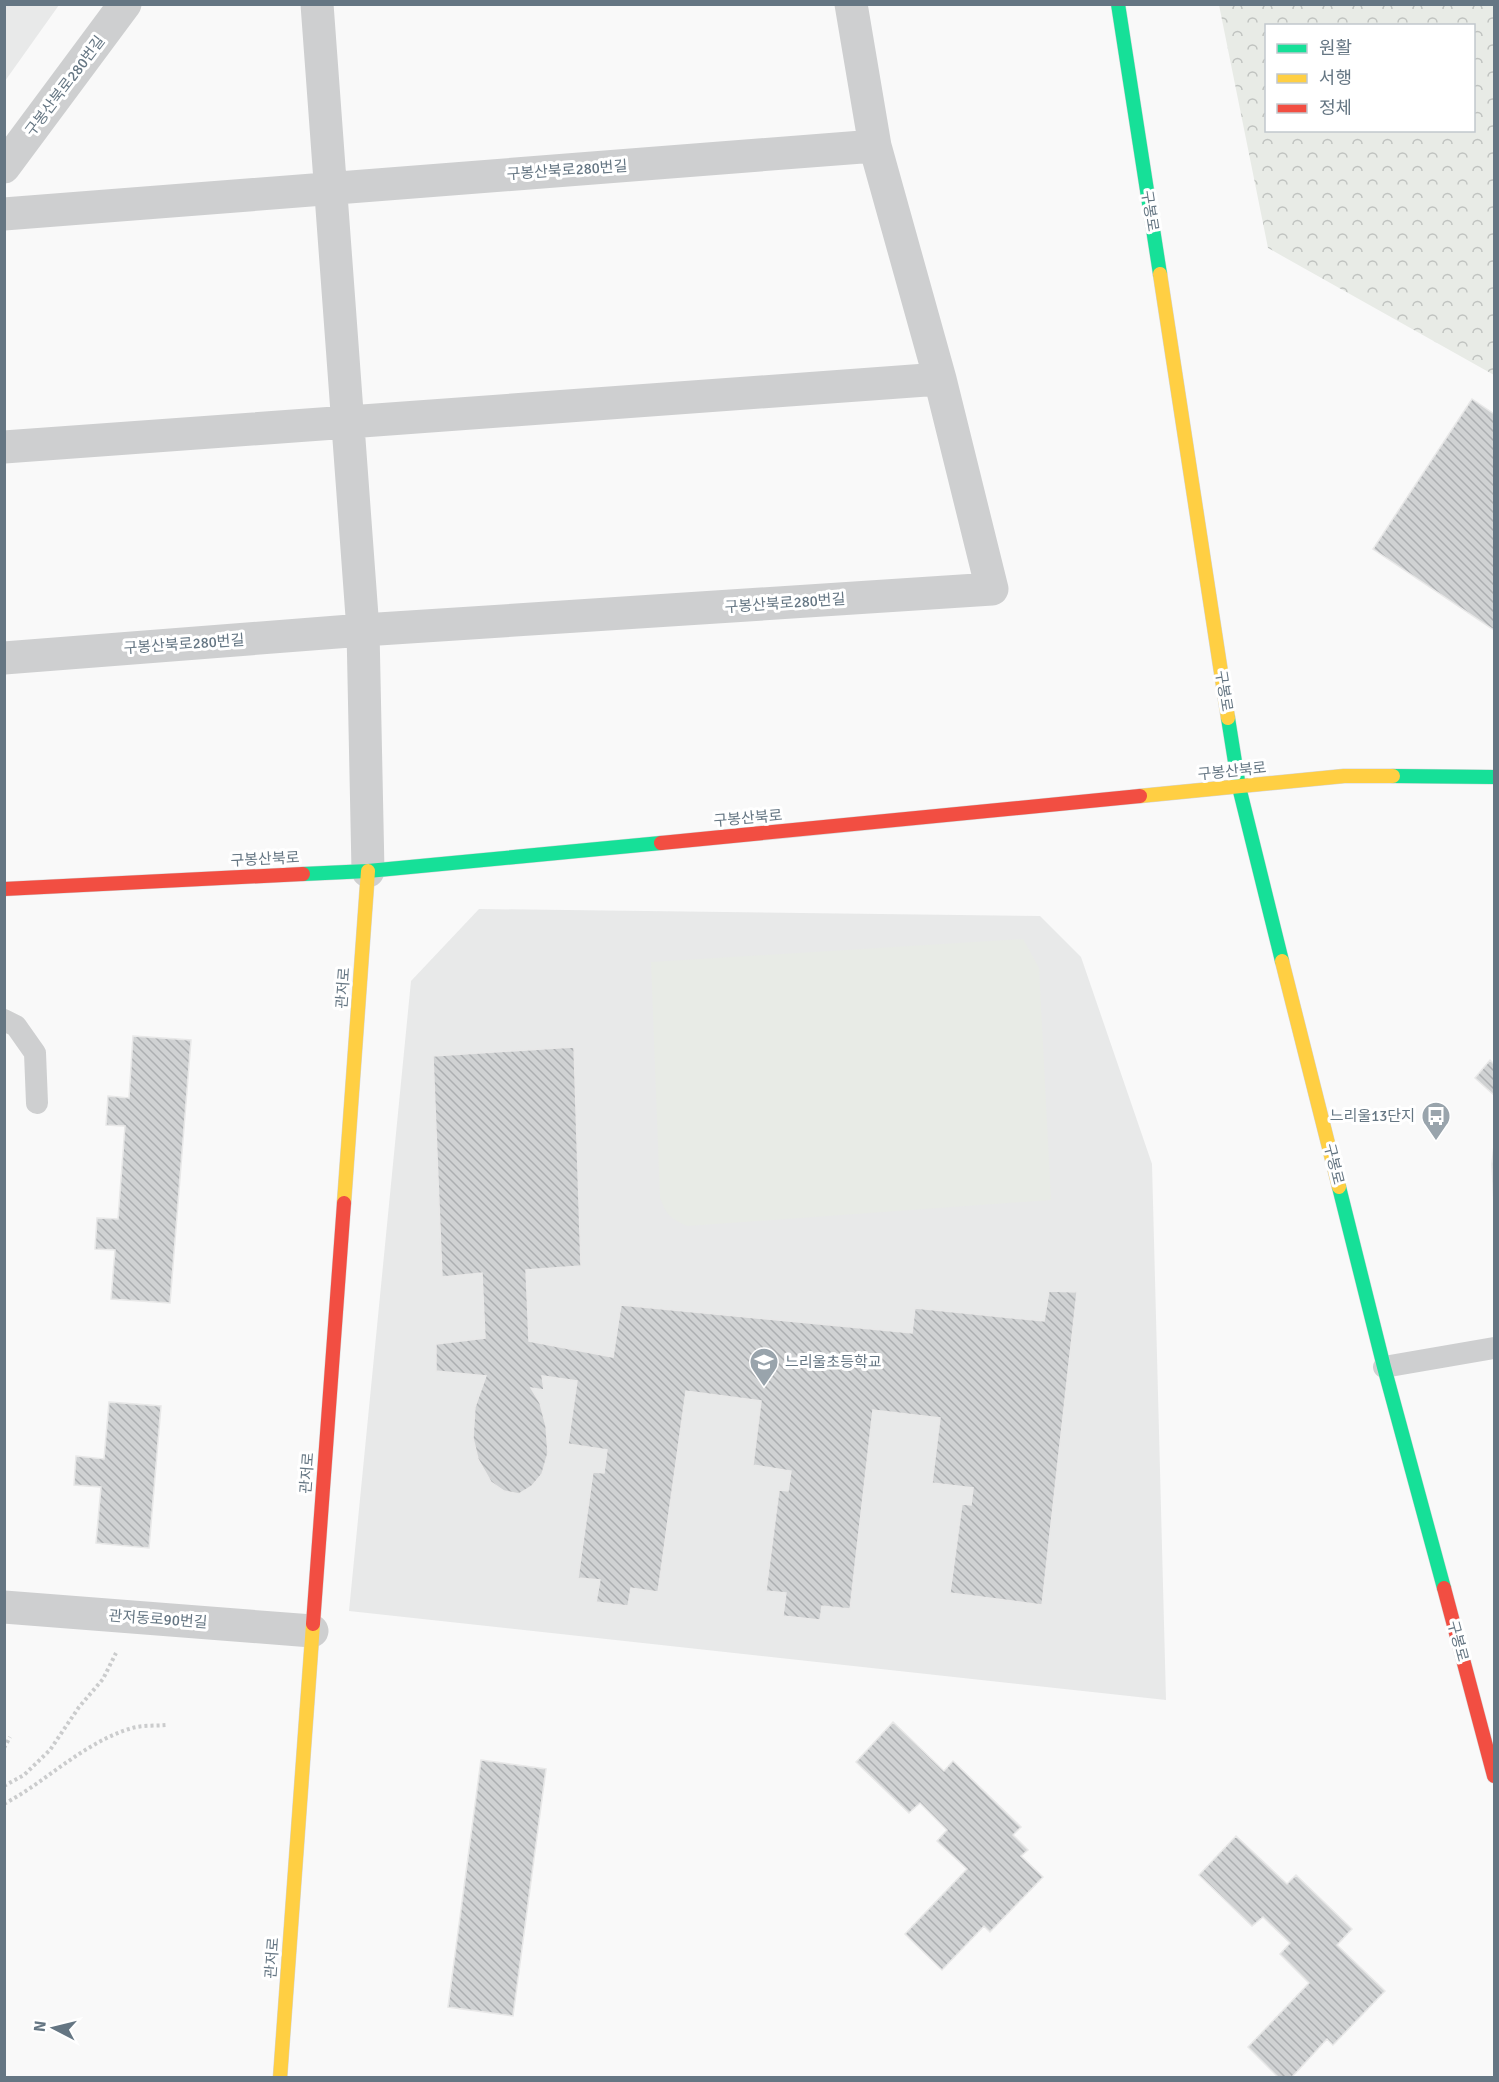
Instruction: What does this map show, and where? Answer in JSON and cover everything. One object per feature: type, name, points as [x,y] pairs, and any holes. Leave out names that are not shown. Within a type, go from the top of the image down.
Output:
[{"type":"main road","name":"구봉로","points":[[1119,4],[1239,787],[1384,1367],[1494,1776]]},
{"type":"main road","name":"구봉산북로","points":[[4,888],[368,871],[1344,776],[1494,777]]},
{"type":"main road","name":"관저로","points":[[280,2078],[368,871]]},
{"type":"street","name":"구봉산북로280번길","points":[[4,167],[125,4]]},
{"type":"street","points":[[317,4],[363,630],[368,871]]},
{"type":"street","name":"구봉산북로280번길","points":[[4,658],[363,630],[992,589],[940,379],[875,146],[851,4]]},
{"type":"street","name":"구봉산북로280번길","points":[[4,214],[875,146]]},
{"type":"street","points":[[4,447],[940,379]]},
{"type":"street","name":"관저동로90번길","points":[[4,1607],[312,1631]]},
{"type":"lane","points":[[4,1020],[16,1026],[35,1053],[38,1103]]},
{"type":"lane","points":[[1384,1367],[1494,1348]]},
{"type":"path","points":[[4,1786],[24,1775],[50,1750],[79,1707],[103,1679],[117,1652]]},
{"type":"path","points":[[4,1804],[29,1791],[58,1768],[97,1743],[131,1728],[166,1725]]},
{"type":"path","points":[[4,1748],[10,1737]]},
{"type":"shaded area","points":[[4,5],[59,5],[5,81]]},
{"type":"shaded area","name":"느리울초등학교","points":[[479,909],[1040,916],[1081,957],[1152,1164],[1166,1700],[349,1611],[411,981]]},
{"type":"green space","points":[[1219,5],[1494,5],[1494,375],[1268,248]]},
{"type":"green space","points":[[1023,939],[1039,968],[1051,1200],[687,1226],[667,1212],[660,1197],[651,962]]},
{"type":"building","points":[[1472,399],[1494,414],[1494,630],[1373,549]]},
{"type":"building","points":[[133,1036],[191,1040],[170,1303],[111,1299],[115,1250],[95,1249],[97,1218],[118,1219],[125,1126],[106,1125],[108,1096],[129,1098]]},
{"type":"building","points":[[574,1047],[581,1266],[526,1270],[529,1341],[613,1357],[621,1305],[912,1333],[915,1308],[1044,1321],[1049,1291],[1077,1292],[1042,1605],[950,1593],[962,1504],[971,1505],[973,1488],[932,1483],[940,1418],[873,1410],[850,1609],[822,1606],[820,1620],[783,1616],[786,1593],[766,1591],[779,1490],[788,1491],[791,1471],[753,1465],[761,1401],[686,1391],[658,1592],[631,1588],[628,1606],[596,1602],[600,1580],[578,1578],[593,1472],[604,1473],[607,1450],[568,1444],[577,1381],[542,1376],[544,1390],[531,1388],[540,1403],[546,1426],[548,1453],[542,1474],[532,1486],[519,1494],[504,1491],[491,1482],[478,1459],[473,1438],[475,1407],[486,1376],[436,1371],[436,1344],[485,1338],[482,1273],[442,1277],[433,1056]]},
{"type":"building","points":[[1490,1060],[1494,1064],[1494,1095],[1475,1078]]},
{"type":"building","points":[[1494,1145],[1494,1206],[1492,1164]]},
{"type":"building","points":[[109,1402],[161,1406],[149,1548],[96,1543],[101,1487],[74,1485],[76,1456],[104,1459]]},
{"type":"building","points":[[893,1722],[944,1771],[953,1761],[1021,1827],[1013,1835],[1028,1850],[1021,1856],[1043,1877],[990,1932],[984,1926],[942,1970],[905,1934],[967,1869],[937,1841],[947,1830],[920,1803],[909,1813],[856,1762]]},
{"type":"building","points":[[481,1760],[546,1769],[513,2016],[448,2007]]},
{"type":"building","points":[[1236,1836],[1287,1884],[1296,1875],[1352,1929],[1337,1945],[1385,1991],[1333,2045],[1327,2039],[1291,2078],[1279,2078],[1248,2047],[1309,1983],[1280,1954],[1290,1943],[1263,1917],[1252,1926],[1199,1875]]},
{"type":"traffic: fast","points":[[1118,4],[1160,274]]},
{"type":"traffic: fast","points":[[1228,718],[1239,787],[1282,961]]},
{"type":"traffic: fast","points":[[1393,776],[1494,777]]},
{"type":"traffic: fast","points":[[303,874],[368,871],[661,843]]},
{"type":"traffic: fast","points":[[1339,1187],[1384,1367],[1444,1588]]},
{"type":"traffic: slow","points":[[1160,274],[1228,718]]},
{"type":"traffic: slow","points":[[1140,796],[1344,776],[1393,776]]},
{"type":"traffic: slow","points":[[344,1203],[368,871]]},
{"type":"traffic: slow","points":[[1282,961],[1339,1187]]},
{"type":"traffic: slow","points":[[280,2078],[313,1624]]},
{"type":"traffic: jam","points":[[661,843],[1140,796]]},
{"type":"traffic: jam","points":[[4,889],[303,874]]},
{"type":"traffic: jam","points":[[313,1624],[344,1203]]},
{"type":"traffic: jam","points":[[1444,1588],[1494,1776]]},
{"type":"place","name":"느리울13단지","points":[[1436,1142]]},
{"type":"place","name":"느리울초등학교","points":[[764,1388]]}]
